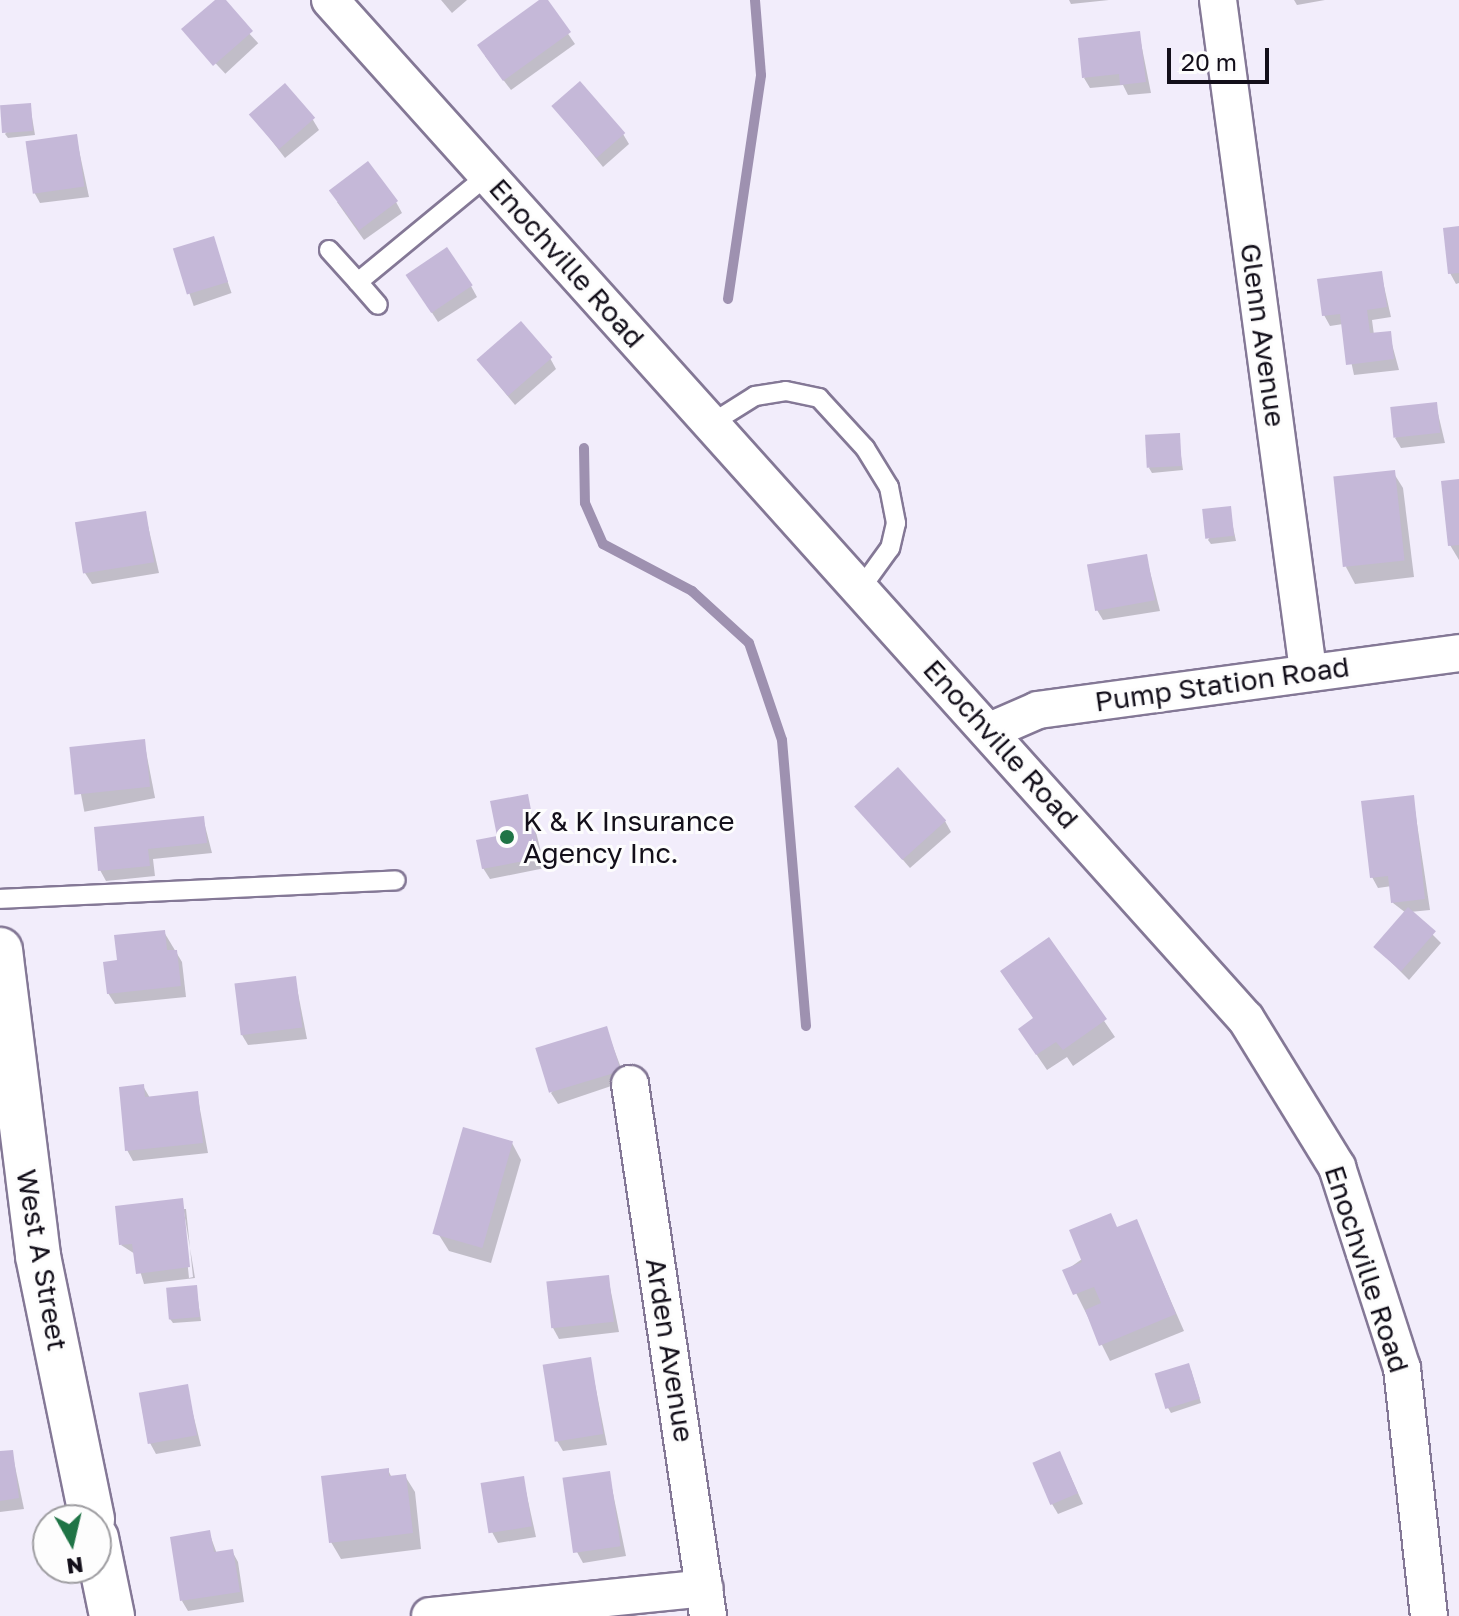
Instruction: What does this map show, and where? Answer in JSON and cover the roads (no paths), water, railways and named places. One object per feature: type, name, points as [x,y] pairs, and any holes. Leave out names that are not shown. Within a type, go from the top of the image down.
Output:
[{"type":"street","name":"Enochville Road","points":[[330,0],[1246,1019],[1337,1167],[1402,1368],[1429,1616]]},
{"type":"street","name":"Glenn Avenue","points":[[1218,0],[1308,670]]},
{"type":"street","name":"Pump Station Road","points":[[990,731],[1038,710],[1308,670],[1459,653]]},
{"type":"street","name":"West A Street","points":[[0,950],[38,1256],[89,1504]]},
{"type":"street","name":"Arden Avenue","points":[[630,1084],[706,1602]]},
{"type":"street","points":[[105,1584],[112,1616]]},
{"type":"street","points":[[430,1616],[706,1602]]},
{"type":"lane","points":[[358,282],[488,175]]},
{"type":"lane","points":[[329,250],[378,305]]},
{"type":"lane","points":[[712,423],[755,396],[786,391],[819,398],[865,448],[889,487],[896,523],[890,548],[861,588]]},
{"type":"lane","points":[[0,899],[396,880]]},
{"type":"waterway","points":[[728,299],[761,75],[755,0]]},
{"type":"waterway","points":[[584,448],[585,503],[603,544],[692,591],[749,643],[782,740],[806,1026]]},
{"type":"place","name":"K & K Insurance Agency Inc.","points":[[507,837]]}]
